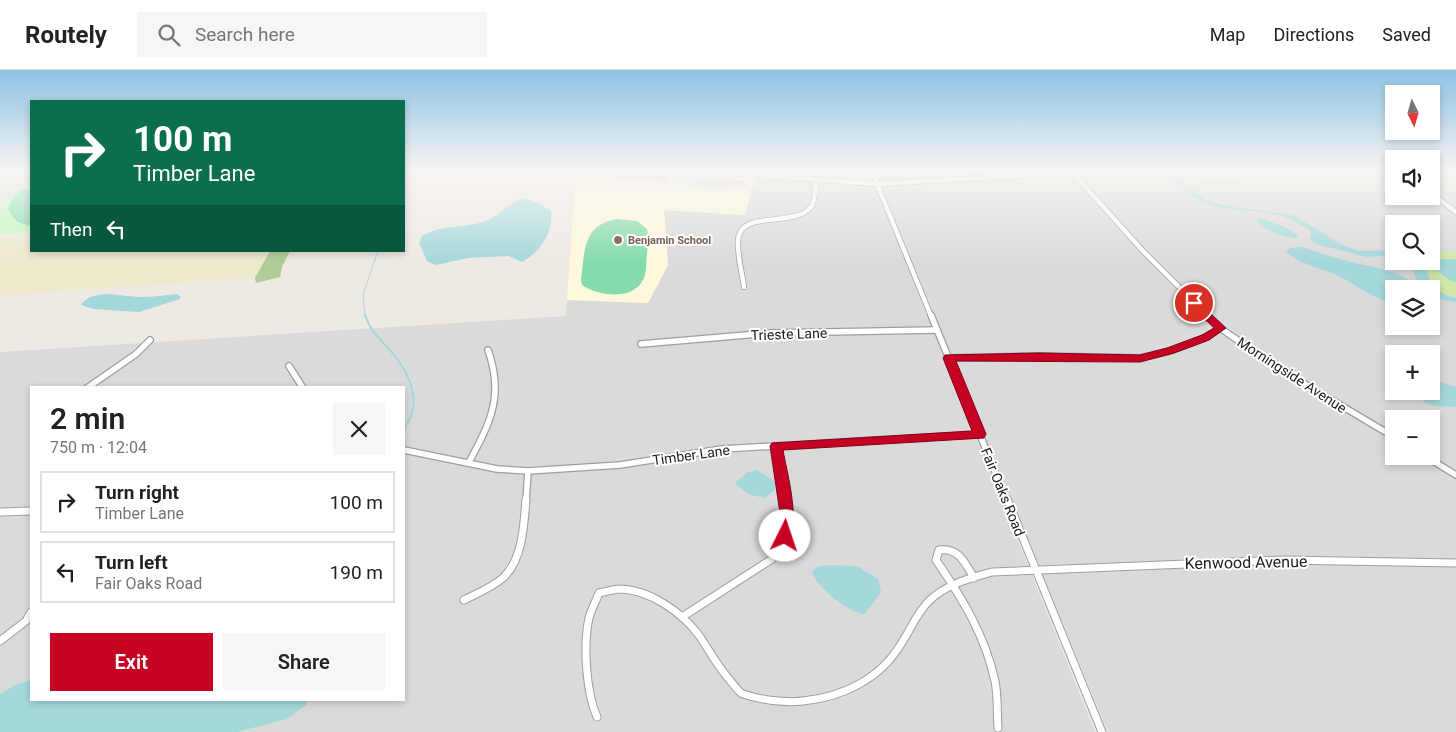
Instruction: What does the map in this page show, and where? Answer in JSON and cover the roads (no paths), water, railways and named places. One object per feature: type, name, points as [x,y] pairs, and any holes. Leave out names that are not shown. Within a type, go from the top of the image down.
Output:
[{"type":"street","points":[[744,287],[739,234],[746,226],[757,221],[792,218],[805,213],[813,204],[814,200]]},
{"type":"street","name":"Fair Oaks Road","points":[[884,200],[1102,732]]},
{"type":"street","name":"Morningside Avenue","points":[[1097,200],[1143,251],[1220,328],[1278,368],[1385,432]]},
{"type":"street","points":[[1440,200],[1456,212]]},
{"type":"street","points":[[949,358],[1039,356],[1140,358],[1170,351],[1206,338],[1220,328]]},
{"type":"street","name":"Trieste Lane","points":[[641,344],[769,333],[937,330]]},
{"type":"street","points":[[90,386],[136,354],[150,340]]},
{"type":"street","points":[[470,462],[488,426],[495,403],[496,371],[488,350]]},
{"type":"street","points":[[289,366],[302,386]]},
{"type":"street","name":"Timber Lane","points":[[405,450],[497,469],[528,471],[620,465],[711,450],[980,434]]},
{"type":"street","points":[[682,617],[772,559],[781,544],[785,536],[787,520],[776,446]]},
{"type":"street","points":[[1440,465],[1456,475]]},
{"type":"street","points":[[464,600],[488,588],[506,575],[517,552],[526,502],[528,471]]},
{"type":"street","points":[[0,512],[30,511]]},
{"type":"street","points":[[974,578],[959,553],[952,549],[939,550],[936,560],[953,584],[976,626],[995,682],[998,728]]},
{"type":"street","name":"Kenwood Avenue","points":[[597,717],[593,708],[586,672],[589,618],[598,593],[619,589],[630,590],[654,598],[682,617],[697,633],[722,671],[742,694],[751,694],[774,701],[788,702],[827,697],[844,692],[875,674],[894,657],[922,608],[935,596],[953,584],[992,572],[1283,560],[1456,563]]},
{"type":"street","points":[[0,641],[26,621],[30,614]]},
{"type":"street","points":[[0,634],[9,634]]},
{"type":"water","points":[[518,200],[530,200],[551,211],[548,234],[535,253],[522,262],[509,256],[468,258],[436,265],[427,261],[419,243],[422,236],[445,228],[483,222],[497,215]]},
{"type":"water","points":[[1199,200],[1233,207],[1293,215],[1341,244],[1358,251],[1385,250],[1385,256],[1367,257],[1316,244],[1310,239],[1311,231],[1282,216],[1219,207]]},
{"type":"water","points":[[1260,218],[1283,226],[1298,235],[1296,238],[1274,232],[1255,220]]},
{"type":"water","points":[[1302,247],[1395,273],[1409,280],[1385,280],[1385,301],[1339,276],[1292,256],[1286,252],[1290,248]]},
{"type":"water","points":[[1456,259],[1456,282],[1449,280],[1436,270],[1440,270],[1440,260]]},
{"type":"water","points":[[1413,270],[1427,270],[1430,280],[1417,279]]},
{"type":"water","points":[[1440,292],[1456,298],[1456,302],[1440,299]]},
{"type":"water","points":[[177,294],[181,297],[180,299],[139,312],[93,309],[81,305],[86,299],[100,295],[141,297]]},
{"type":"water","points":[[1440,382],[1456,387],[1456,407],[1433,406],[1422,400],[1440,400]]},
{"type":"water","points":[[757,470],[776,482],[775,489],[765,498],[751,495],[736,485],[736,482],[748,472]]},
{"type":"water","points":[[827,565],[857,566],[878,579],[881,592],[865,614],[851,610],[843,605],[820,585],[812,572],[816,567]]},
{"type":"water","points":[[30,680],[30,701],[308,701],[306,705],[287,719],[237,732],[0,732],[0,694],[15,685]]},
{"type":"waterway","points":[[365,316],[363,294],[378,252]]},
{"type":"waterway","points":[[365,315],[371,329],[400,363],[411,387],[414,403],[405,426]]},
{"type":"place","name":"Benjamin School","points":[[618,240]]}]
